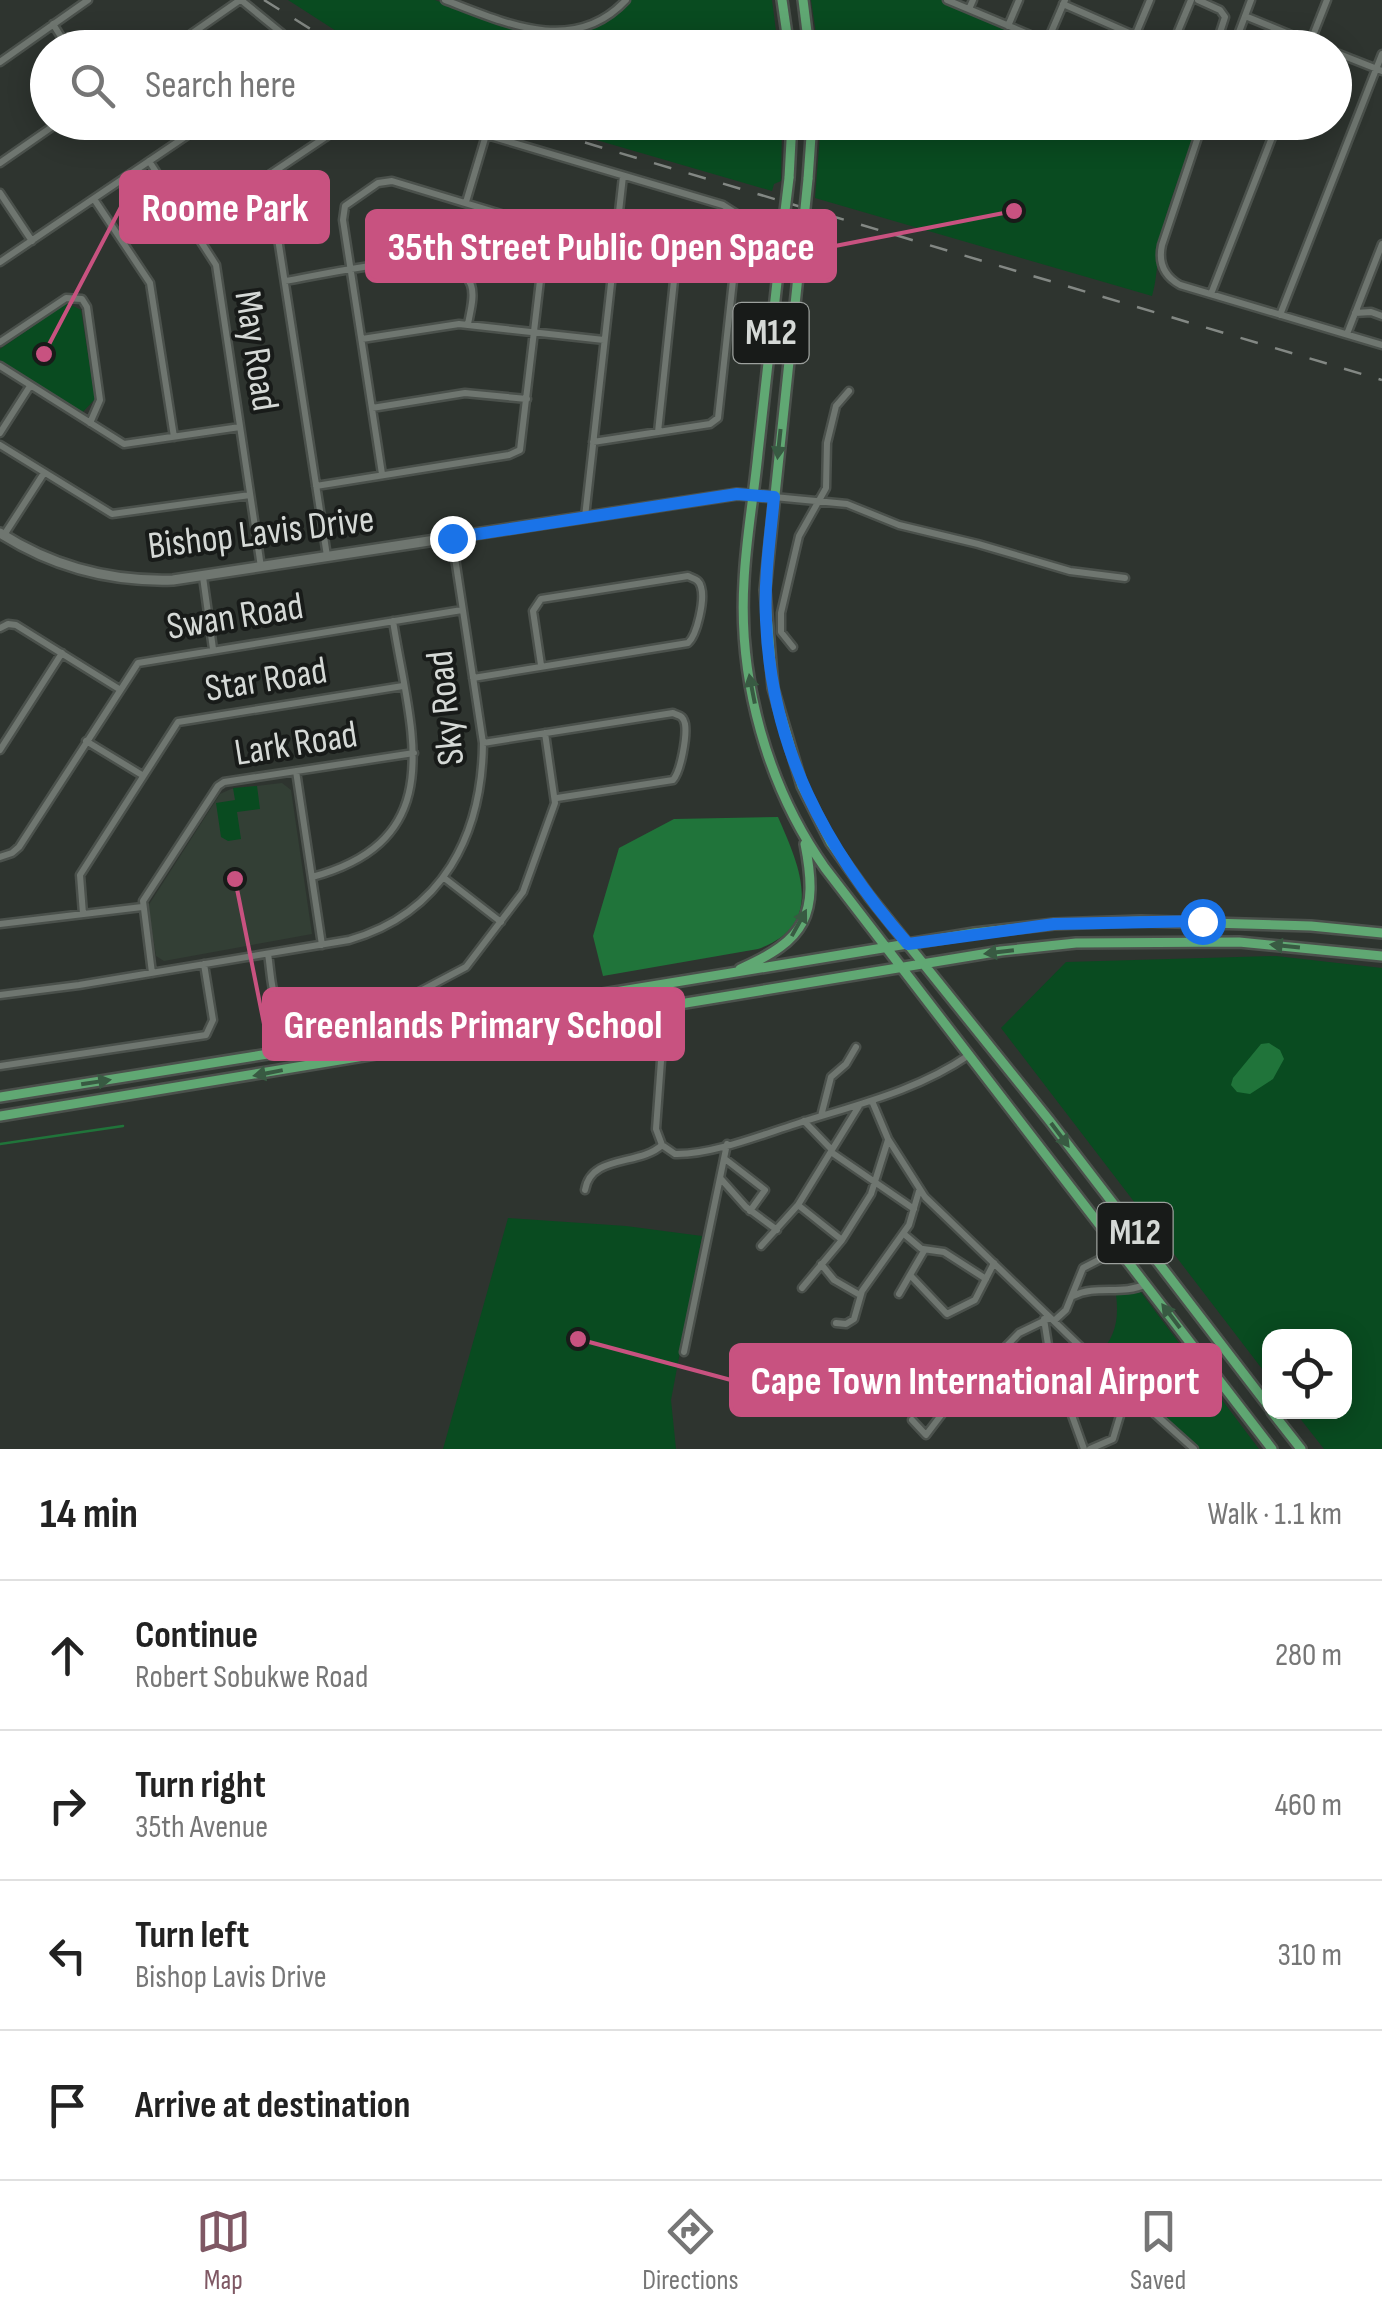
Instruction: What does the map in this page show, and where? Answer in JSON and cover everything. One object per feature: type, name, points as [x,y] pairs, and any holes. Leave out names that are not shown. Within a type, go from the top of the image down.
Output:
[{"type":"main road","points":[[782,0],[786,30]]},
{"type":"main road","points":[[803,0],[807,30]]},
{"type":"main road","name":"M12","points":[[791,140],[744,584],[748,668],[768,754],[804,836],[1272,1449]]},
{"type":"main road","name":"M12","points":[[811,140],[774,497],[766,617],[773,688],[802,786],[831,843],[1262,1398]]},
{"type":"main road","points":[[729,974],[780,950],[800,927],[810,894],[804,836]]},
{"type":"main road","points":[[0,1097],[1024,927],[1202,921],[1382,931]]},
{"type":"main road","points":[[0,1116],[1054,945],[1240,942],[1382,956]]},
{"type":"main road","name":"M12","points":[[1278,1419],[1301,1449]]},
{"type":"street","points":[[45,30],[88,0]]},
{"type":"street","points":[[196,30],[240,0],[278,30]]},
{"type":"street","points":[[446,0],[511,24],[540,30]]},
{"type":"street","points":[[572,30],[590,27],[626,0]]},
{"type":"street","points":[[947,0],[1018,30]]},
{"type":"street","points":[[969,9],[973,0]]},
{"type":"street","points":[[1008,26],[1019,0]]},
{"type":"street","points":[[1138,30],[1150,0]]},
{"type":"street","points":[[1180,30],[1194,0],[1220,10],[1224,17],[1220,30]]},
{"type":"street","points":[[1239,30],[1251,0]]},
{"type":"street","points":[[1315,30],[1327,0]]},
{"type":"street","points":[[1052,30],[1064,2],[1123,30]]},
{"type":"street","points":[[1245,16],[1276,30]]},
{"type":"street","points":[[53,24],[57,30]]},
{"type":"street","points":[[0,62],[30,40]]},
{"type":"street","points":[[1352,137],[1382,54]]},
{"type":"street","points":[[1352,59],[1379,70]]},
{"type":"street","points":[[0,163],[33,140]]},
{"type":"street","points":[[0,262],[180,140]]},
{"type":"street","points":[[193,226],[322,140]]},
{"type":"street","points":[[466,202],[485,140]]},
{"type":"street","points":[[500,140],[738,212],[742,223],[718,418],[710,424],[593,442]]},
{"type":"street","points":[[1197,140],[1160,254],[1164,270],[1173,281],[1382,345]]},
{"type":"street","points":[[1212,294],[1271,140]]},
{"type":"street","points":[[1280,314],[1351,140]]},
{"type":"street","name":"May Road","points":[[149,162],[216,265],[261,568]]},
{"type":"street","points":[[585,518],[624,176]]},
{"type":"street","points":[[266,178],[327,558]]},
{"type":"street","points":[[316,486],[516,453],[523,441],[545,238],[543,229],[534,222],[392,181],[378,182],[344,209],[382,474]]},
{"type":"street","points":[[0,194],[32,241]]},
{"type":"street","points":[[94,199],[150,283],[174,438]]},
{"type":"street","points":[[1347,334],[1382,245]]},
{"type":"street","points":[[615,246],[666,261],[675,271],[658,432]]},
{"type":"street","points":[[284,281],[423,260],[460,270],[472,290],[468,324]]},
{"type":"street","points":[[0,342],[66,298],[82,299],[87,307],[100,400],[90,423]]},
{"type":"street","points":[[1355,313],[1382,316]]},
{"type":"street","points":[[362,339],[468,324],[604,340]]},
{"type":"street","points":[[0,366],[130,445],[240,427]]},
{"type":"street","points":[[0,434],[30,386]]},
{"type":"street","points":[[793,647],[781,632],[781,614],[799,536],[827,482],[827,443],[836,406],[849,391]]},
{"type":"street","points":[[372,408],[471,392],[526,399]]},
{"type":"street","points":[[0,445],[116,514],[250,496]]},
{"type":"street","points":[[2,534],[44,473]]},
{"type":"street","points":[[774,497],[856,507],[899,525],[1070,571],[1125,578]]},
{"type":"street","name":"Bishop Lavis Drive","points":[[2,534],[44,557],[104,576],[157,580],[261,568],[705,499],[774,497]]},
{"type":"street","name":"Sky Road","points":[[0,995],[322,945],[383,927],[425,897],[462,850],[474,819],[482,774],[482,743],[452,538]]},
{"type":"street","points":[[203,576],[213,649]]},
{"type":"street","points":[[473,678],[688,643],[697,632],[701,588],[688,576],[541,599],[533,611],[541,665]]},
{"type":"street","name":"Swan Road","points":[[0,857],[19,847],[132,668],[141,661],[462,610]]},
{"type":"street","points":[[312,878],[355,862],[374,850],[392,830],[409,796],[414,753],[393,620]]},
{"type":"street","points":[[0,628],[16,624],[119,689]]},
{"type":"street","points":[[0,750],[62,653]]},
{"type":"street","name":"Star Road","points":[[83,914],[80,875],[172,727],[181,720],[403,686]]},
{"type":"street","points":[[482,743],[673,713],[681,716],[685,724],[680,768],[673,780],[556,798]]},
{"type":"street","points":[[268,954],[278,1008],[284,1017],[294,1020],[398,1003],[466,966],[527,886],[556,798],[546,733]]},
{"type":"street","points":[[86,741],[142,776]]},
{"type":"street","name":"Lark Road","points":[[142,907],[224,782],[414,753]]},
{"type":"street","points":[[296,771],[322,945]]},
{"type":"street","points":[[444,877],[501,922]]},
{"type":"street","points":[[0,924],[142,907],[152,973]]},
{"type":"street","points":[[0,1066],[202,1037],[213,1024],[204,964]]},
{"type":"street","points":[[665,1006],[656,1119],[662,1145],[675,1154],[728,1144],[872,1101],[929,1078],[968,1055]]},
{"type":"street","points":[[820,1116],[831,1078],[856,1047]]},
{"type":"street","points":[[872,1101],[888,1139],[919,1190],[1049,1319],[1194,1449]]},
{"type":"street","points":[[761,1246],[798,1205],[860,1105]]},
{"type":"street","points":[[804,1121],[832,1151],[875,1186],[914,1209]]},
{"type":"street","points":[[802,1288],[842,1240],[875,1186],[888,1139]]},
{"type":"street","points":[[684,1352],[728,1144]]},
{"type":"street","points":[[585,1190],[589,1176],[600,1168],[643,1158],[662,1145]]},
{"type":"street","points":[[725,1159],[765,1190],[750,1210]]},
{"type":"street","points":[[721,1179],[750,1210],[778,1230]]},
{"type":"street","points":[[836,1323],[846,1324],[854,1319],[860,1295],[904,1234],[919,1190]]},
{"type":"street","points":[[798,1205],[842,1240]]},
{"type":"street","points":[[904,1234],[923,1249],[944,1252],[986,1279]]},
{"type":"street","points":[[899,1294],[924,1254],[923,1249]]},
{"type":"street","points":[[912,1420],[926,1435],[948,1406],[1019,1333],[1066,1310],[1083,1268],[1120,1249]]},
{"type":"street","points":[[910,1276],[948,1314],[975,1300],[994,1263]]},
{"type":"street","points":[[822,1264],[834,1280],[860,1295]]},
{"type":"street","points":[[1072,1296],[1086,1290],[1124,1291],[1146,1284]]},
{"type":"street","points":[[1049,1319],[1049,1351],[1087,1449],[1113,1439],[1122,1408],[1131,1394]]},
{"type":"shaded area","points":[[288,0],[435,0],[522,30],[335,30]]},
{"type":"shaded area","points":[[631,0],[772,0],[776,30],[589,30],[616,15]]},
{"type":"shaded area","points":[[811,0],[947,0],[1013,30],[815,30]]},
{"type":"shaded area","points":[[596,140],[782,140],[781,181],[774,184],[772,191]]},
{"type":"shaded area","points":[[820,140],[1193,140],[1163,227],[1152,296],[815,198]]},
{"type":"shaded area","points":[[67,303],[81,310],[95,399],[82,413],[0,360],[0,349]]},
{"type":"shaded area","points":[[282,783],[291,790],[312,934],[164,961],[156,956],[148,906],[220,794],[231,789]]},
{"type":"shaded area","points":[[257,786],[260,809],[237,812],[241,839],[228,841],[221,837],[216,803],[235,800],[233,788]]},
{"type":"shaded area","points":[[778,817],[793,854],[802,892],[793,925],[780,938],[758,949],[603,976],[593,936],[619,848],[674,819]]},
{"type":"shaded area","points":[[1276,956],[1382,968],[1382,1449],[1324,1449],[1300,1419],[1352,1419],[1352,1329],[1262,1329],[1262,1369],[1001,1028],[1066,962]]},
{"type":"shaded area","points":[[1269,1043],[1280,1050],[1284,1059],[1273,1079],[1250,1094],[1237,1092],[1231,1085],[1233,1078],[1261,1044]]},
{"type":"shaded area","points":[[508,1218],[702,1236],[671,1400],[676,1449],[443,1449]]},
{"type":"shaded area","points":[[1140,1291],[1259,1449],[1198,1449],[1097,1355],[1115,1328],[1116,1294]]},
{"type":"waterway","points":[[0,1144],[123,1126]]},
{"type":"railway","points":[[264,0],[312,30]]},
{"type":"railway","points":[[576,140],[1382,380]]},
{"type":"place","name":"35th Street Public Open Space","points":[[1014,211]]},
{"type":"place","name":"Roome Park","points":[[44,354]]},
{"type":"place","name":"Greenlands Primary School","points":[[235,879]]},
{"type":"place","name":"Cape Town International Airport","points":[[578,1339]]},
{"type":"route","points":[[452,538],[737,494],[774,497],[766,617],[778,711],[802,786],[822,827],[908,944],[1054,924],[1202,921]]}]
